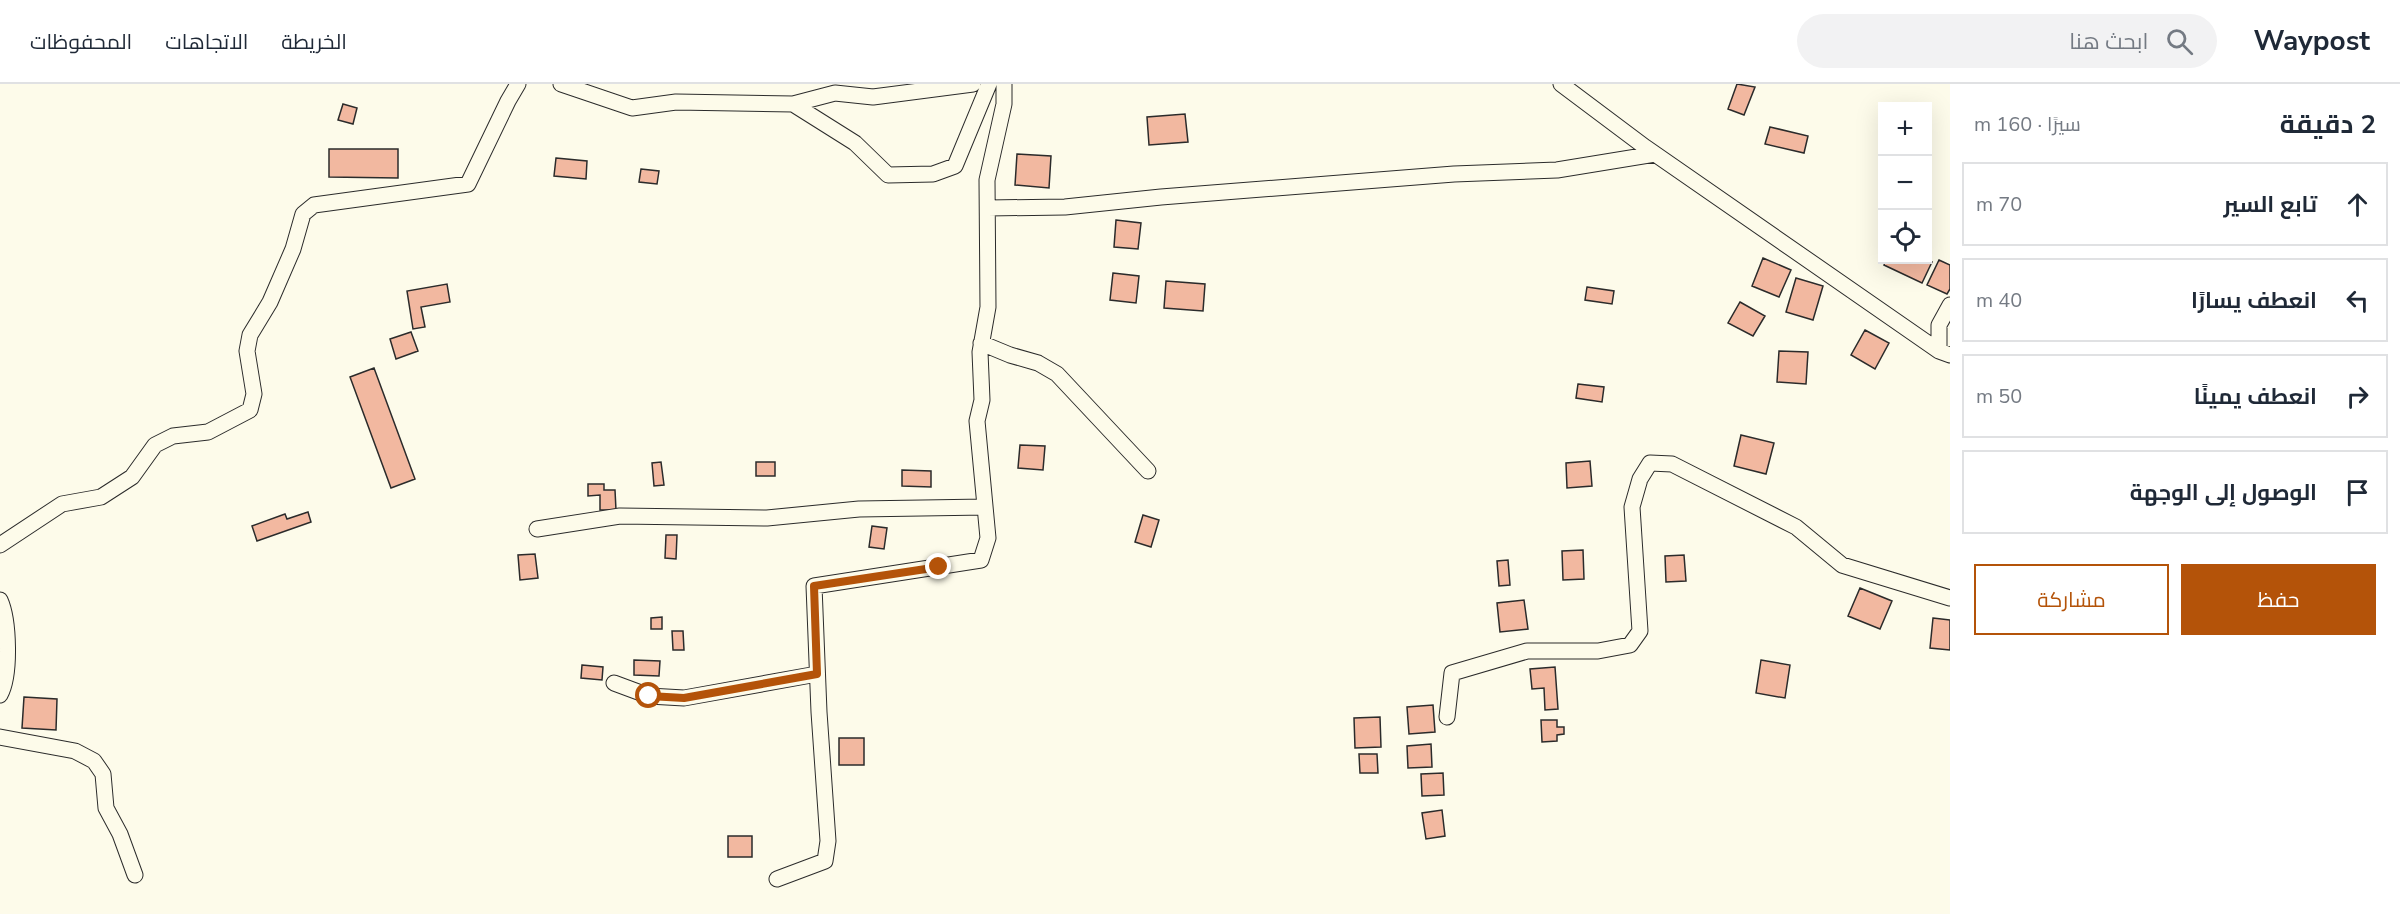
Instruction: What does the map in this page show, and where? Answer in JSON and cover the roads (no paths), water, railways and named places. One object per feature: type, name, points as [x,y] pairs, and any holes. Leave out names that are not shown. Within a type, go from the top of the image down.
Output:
[{"type":"street","points":[[0,545],[62,504],[101,497],[132,477],[155,445],[173,436],[208,432],[250,410],[254,394],[247,351],[250,335],[270,302],[293,249],[303,214],[314,205],[468,184],[507,101],[518,84]]},
{"type":"street","points":[[561,84],[632,108],[676,102],[793,104],[835,93],[873,96],[973,84]]},
{"type":"street","points":[[793,104],[855,143],[888,175],[933,174],[955,166],[989,84]]},
{"type":"street","points":[[777,879],[825,861],[828,841],[817,674],[814,586],[981,560],[988,538],[977,421],[982,400],[980,352],[988,307],[987,180],[1004,104],[1004,84]]},
{"type":"street","points":[[1561,84],[1655,154],[1944,353]]},
{"type":"street","points":[[988,208],[1065,207],[1161,197],[1454,174],[1557,170],[1655,154]]},
{"type":"street","points":[[1944,353],[1939,325],[1950,305]]},
{"type":"street","points":[[981,343],[1038,363],[1057,374],[1148,471]]},
{"type":"street","points":[[1447,717],[1452,673],[1527,651],[1598,651],[1630,645],[1640,631],[1632,507],[1640,479],[1650,463],[1672,464],[1796,527],[1842,565],[1950,598]]},
{"type":"street","points":[[537,530],[620,516],[767,518],[859,509],[985,507]]},
{"type":"street","points":[[0,600],[6,631],[7,670],[0,695]]},
{"type":"street","points":[[614,683],[649,696],[684,698],[817,674]]},
{"type":"street","points":[[0,737],[75,751],[94,761],[103,774],[106,808],[120,834],[135,874]]}]
